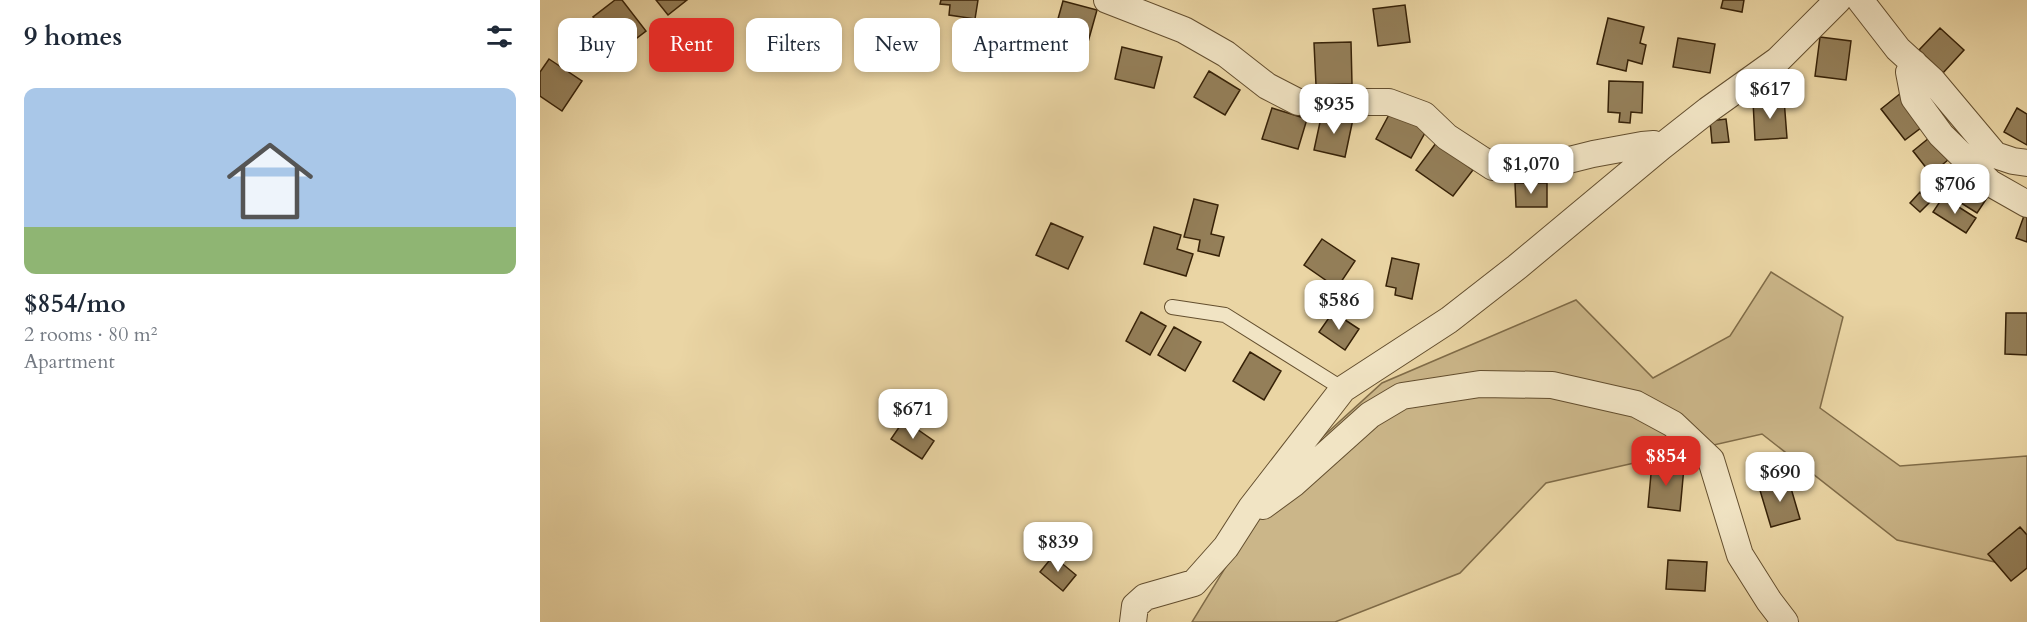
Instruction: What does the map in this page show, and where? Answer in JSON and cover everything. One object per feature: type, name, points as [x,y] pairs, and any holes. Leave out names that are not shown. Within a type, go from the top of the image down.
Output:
[{"type":"street","points":[[1107,0],[1184,30],[1226,54],[1267,86],[1298,102],[1389,102],[1424,115],[1447,137],[1492,166],[1533,169],[1642,145],[1654,144],[1660,147]]},
{"type":"street","points":[[1133,622],[1135,606],[1145,597],[1194,582],[1226,547],[1251,508],[1343,389],[1449,320],[1517,267],[1660,147],[1778,60],[1838,0]]},
{"type":"street","points":[[1860,0],[1898,49],[1932,80],[1995,155],[2027,163]]},
{"type":"street","points":[[1914,63],[1909,72],[1914,98],[1941,135],[1989,183],[2027,204]]},
{"type":"street","points":[[1251,508],[1262,507],[1293,484],[1370,415],[1402,396],[1480,384],[1552,385],[1636,404],[1673,424],[1711,460],[1740,555],[1785,622]]},
{"type":"lane","points":[[1172,307],[1225,315],[1343,389]]},
{"type":"shaded area","points":[[1771,272],[1843,317],[1820,408],[1900,466],[2027,456],[2027,565],[2008,565],[1897,540],[1762,434],[1546,483],[1460,573],[1335,622],[1192,622],[1284,472],[1382,383],[1576,300],[1653,378],[1730,336]]},
{"type":"building","points":[[615,0],[622,0],[636,18],[594,18]]},
{"type":"building","points":[[656,0],[687,0],[668,15]]},
{"type":"building","points":[[941,0],[978,0],[975,18],[949,15],[950,5],[940,4]]},
{"type":"building","points":[[1723,0],[1744,0],[1742,12],[1721,8]]},
{"type":"building","points":[[1063,1],[1097,10],[1089,38],[1089,18],[1058,18]]},
{"type":"building","points":[[1405,5],[1410,42],[1378,46],[1373,9]]},
{"type":"building","points":[[1608,18],[1644,27],[1640,43],[1646,45],[1642,64],[1628,60],[1626,71],[1597,64]]},
{"type":"building","points":[[637,19],[646,31],[637,38]]},
{"type":"building","points":[[1940,28],[1964,50],[1943,73],[1919,50]]},
{"type":"building","points":[[1820,37],[1851,41],[1846,80],[1815,76]]},
{"type":"building","points":[[1678,38],[1715,44],[1710,73],[1673,67]]},
{"type":"building","points":[[1351,42],[1352,84],[1316,85],[1314,43]]},
{"type":"building","points":[[1122,47],[1162,57],[1154,88],[1115,79]]},
{"type":"building","points":[[549,59],[558,65],[558,72],[568,72],[582,81],[562,111],[540,96],[540,72]]},
{"type":"building","points":[[1209,71],[1240,90],[1225,115],[1194,97]]},
{"type":"building","points":[[1609,81],[1643,82],[1642,113],[1631,112],[1630,123],[1619,122],[1620,113],[1608,112]]},
{"type":"building","points":[[1901,93],[1926,124],[1905,140],[1881,109]]},
{"type":"building","points":[[1784,99],[1787,138],[1755,140],[1753,101]]},
{"type":"building","points":[[1272,108],[1307,119],[1298,149],[1262,139]]},
{"type":"building","points":[[2017,108],[2027,114],[2027,145],[2004,132]]},
{"type":"building","points":[[1391,111],[1426,131],[1411,158],[1376,139]]},
{"type":"building","points":[[1322,113],[1353,119],[1345,157],[1314,150]]},
{"type":"building","points":[[1726,119],[1729,142],[1712,143],[1710,121]]},
{"type":"building","points":[[1929,138],[1948,160],[1931,174],[1913,151]]},
{"type":"building","points":[[1436,143],[1473,170],[1453,196],[1416,170]]},
{"type":"building","points":[[1967,176],[1991,192],[1977,213],[1953,198]]},
{"type":"building","points":[[1515,183],[1547,183],[1547,207],[1516,207]]},
{"type":"building","points":[[1920,192],[1930,202],[1920,212],[1910,203]]},
{"type":"building","points":[[1943,197],[1976,218],[1966,233],[1933,212]]},
{"type":"building","points":[[1194,199],[1218,205],[1211,234],[1224,237],[1219,256],[1198,251],[1200,240],[1184,237]]},
{"type":"building","points":[[2025,213],[2027,214],[2027,242],[2016,238]]},
{"type":"building","points":[[1051,223],[1083,237],[1068,269],[1036,255]]},
{"type":"building","points":[[1154,227],[1181,235],[1177,249],[1193,254],[1186,276],[1144,264]]},
{"type":"building","points":[[1322,239],[1355,261],[1337,288],[1304,265]]},
{"type":"building","points":[[1392,258],[1419,264],[1412,299],[1395,295],[1396,288],[1386,286]]},
{"type":"building","points":[[1141,312],[1166,326],[1150,355],[1126,341]]},
{"type":"building","points":[[1333,312],[1359,329],[1345,350],[1319,332]]},
{"type":"building","points":[[2006,313],[2027,313],[2027,355],[2005,354]]},
{"type":"building","points":[[1174,327],[1201,342],[1185,371],[1158,355]]},
{"type":"building","points":[[1250,352],[1281,371],[1264,400],[1233,381]]},
{"type":"building","points":[[904,420],[934,441],[922,459],[891,439]]},
{"type":"building","points":[[1652,463],[1684,467],[1680,511],[1648,507]]},
{"type":"building","points":[[1788,478],[1800,519],[1771,527],[1759,487]]},
{"type":"building","points":[[2020,527],[2027,535],[2027,568],[2011,581],[1988,554]]},
{"type":"building","points":[[1053,556],[1076,575],[1063,591],[1040,572]]},
{"type":"building","points":[[1668,560],[1707,562],[1705,591],[1666,589]]}]
